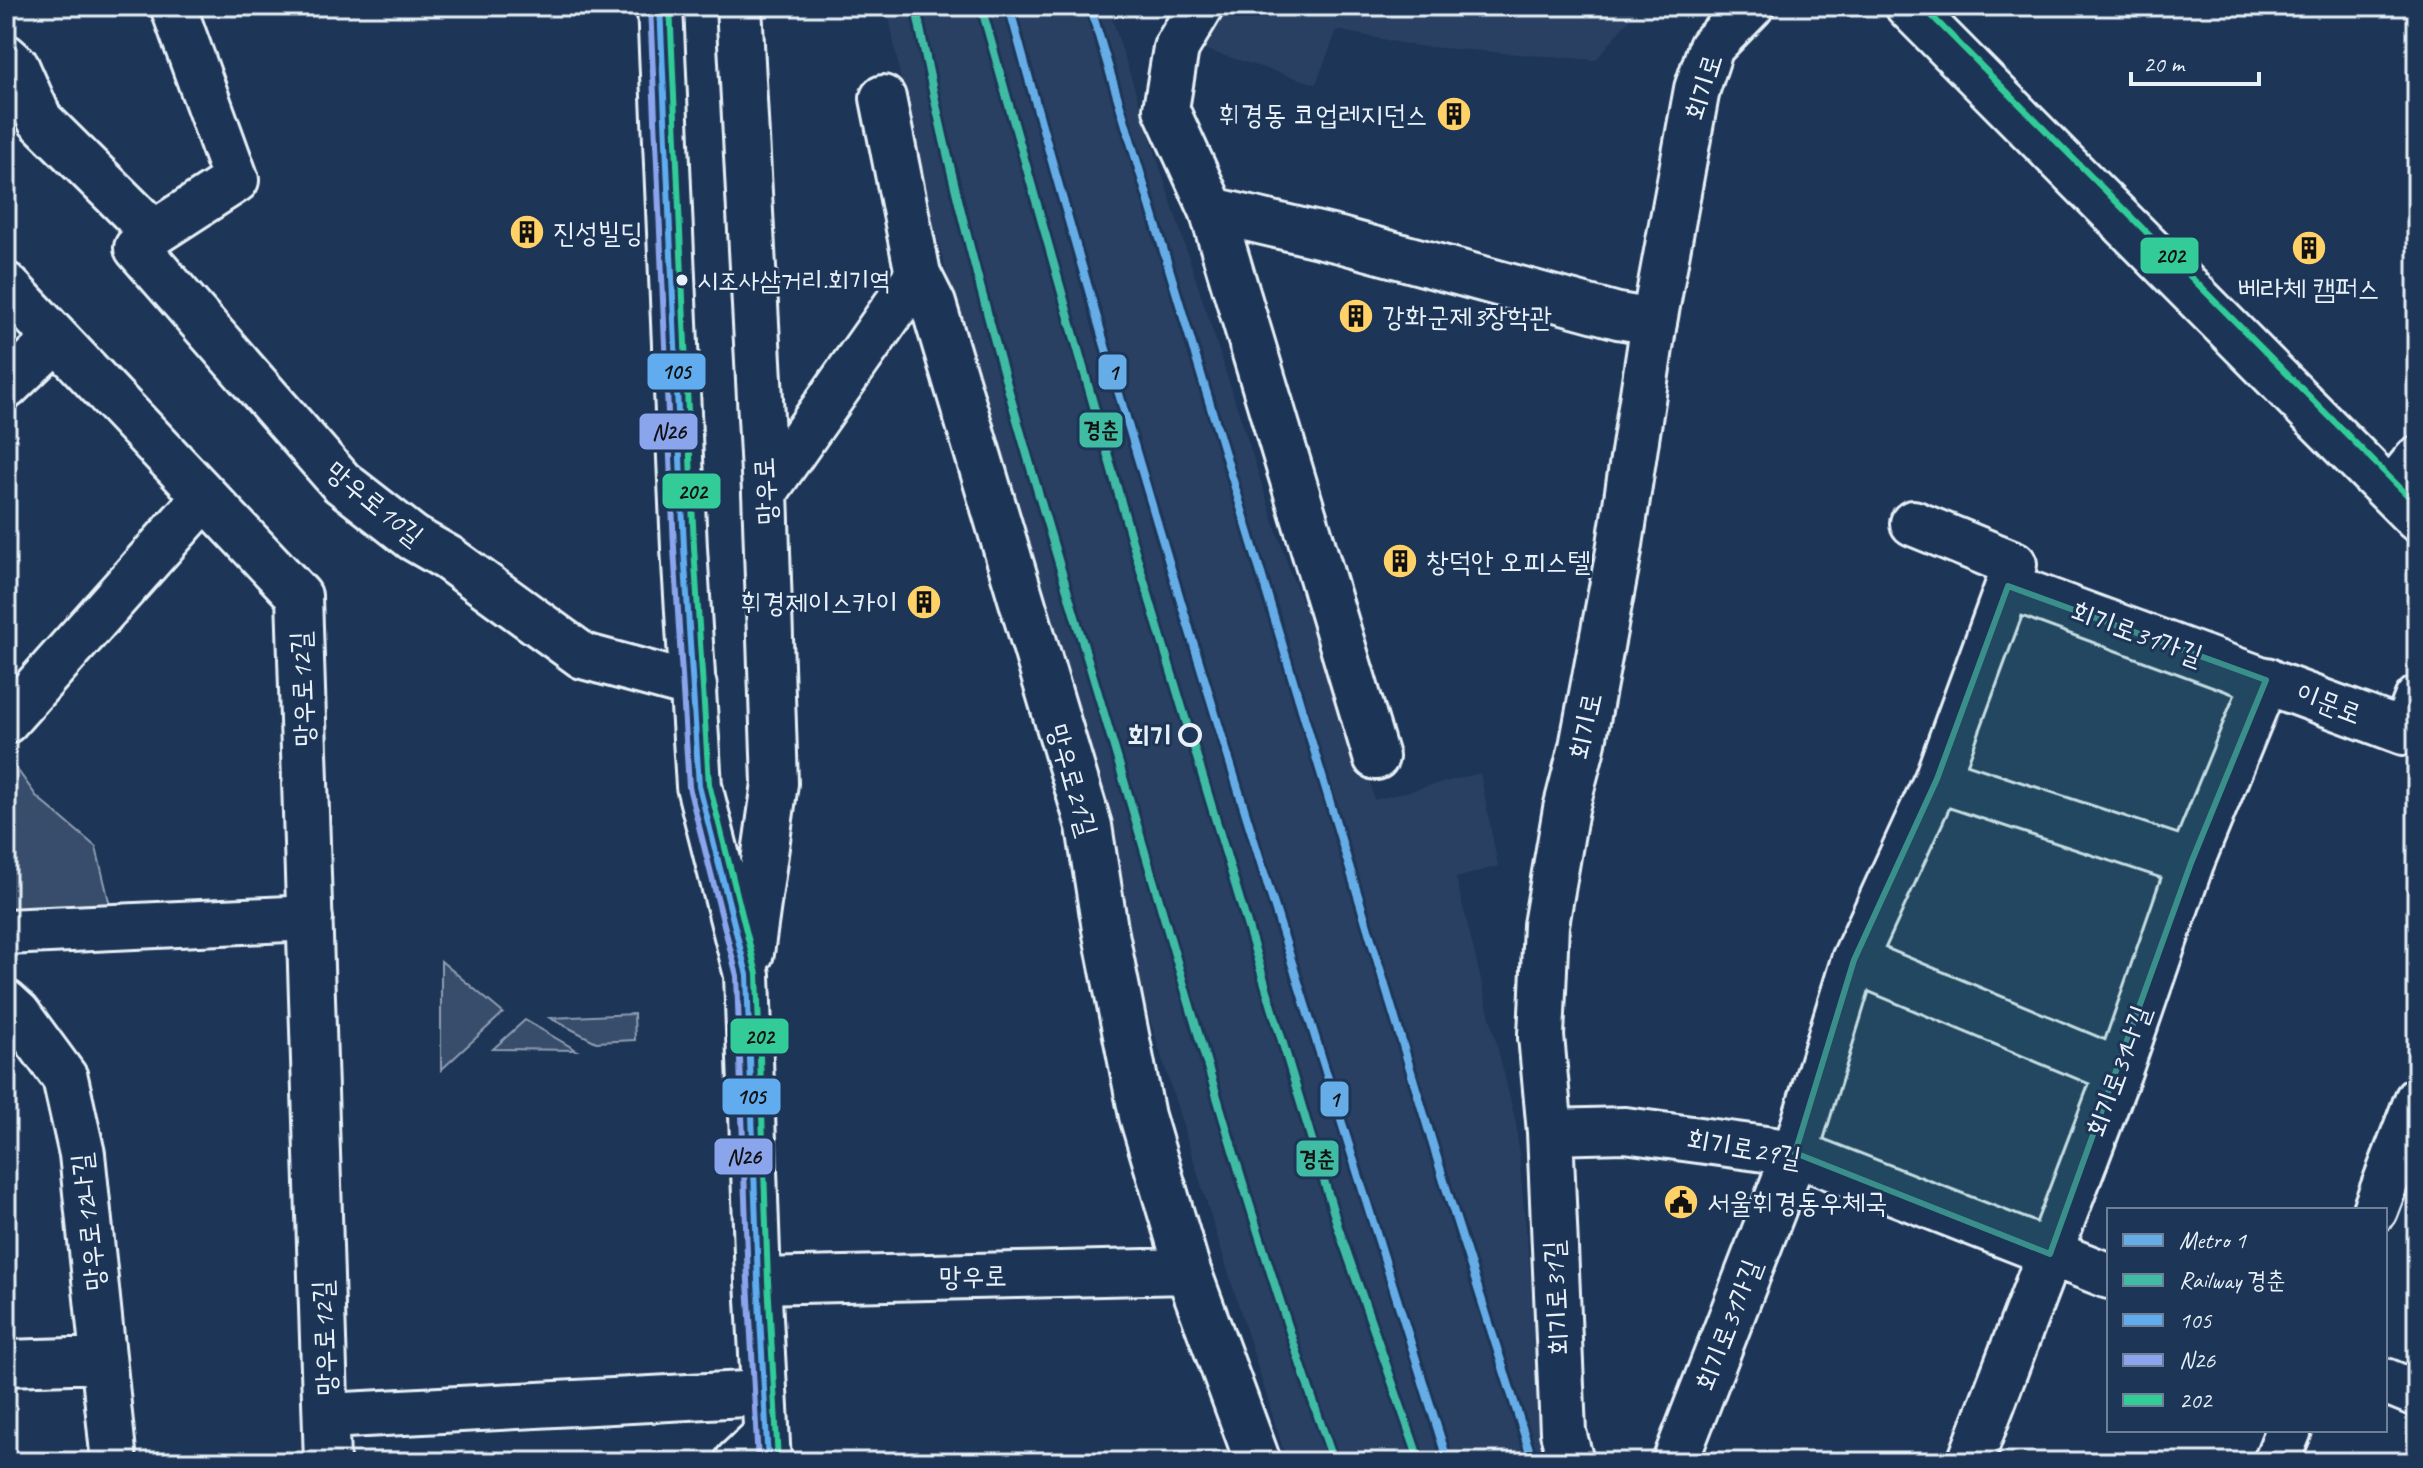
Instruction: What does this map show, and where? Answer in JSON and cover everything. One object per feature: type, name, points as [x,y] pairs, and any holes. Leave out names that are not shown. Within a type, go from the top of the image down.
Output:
[{"type":"street","points":[[6,57],[16,66],[40,120],[154,233],[236,180],[173,6]]},
{"type":"street","name":"망우로","points":[[660,6],[684,548],[699,786],[747,975]]},
{"type":"street","name":"망우로","points":[[739,6],[765,492],[775,783],[747,975],[758,1281],[759,1438]]},
{"type":"street","points":[[1201,6],[1176,48],[1166,109],[1212,210],[1376,757]]},
{"type":"street","points":[[1908,6],[2408,490]]},
{"type":"street","name":"회기로","points":[[1550,1132],[1541,1036],[1546,925],[1566,809],[1582,747],[1619,551],[1654,322],[1697,89],[1711,47],[1741,9]]},
{"type":"street","name":"망우로21길","points":[[883,98],[918,274],[933,304],[1089,826],[1105,929],[1142,1116],[1188,1271],[1258,1462]]},
{"type":"street","points":[[1212,210],[1340,240],[1618,316],[1654,322]]},
{"type":"street","name":"망우로10길","points":[[154,233],[137,248],[341,482],[413,538],[448,558],[583,656],[694,686]]},
{"type":"street","points":[[765,492],[918,274]]},
{"type":"street","name":"망우로12길","points":[[6,285],[299,596],[327,1416],[759,1438]]},
{"type":"street","points":[[6,387],[56,339]]},
{"type":"street","points":[[6,721],[205,497]]},
{"type":"street","points":[[1913,523],[2014,564],[2008,586]]},
{"type":"street","name":"회기로31가길","points":[[1675,1462],[1795,1153],[1854,960],[1937,779],[2008,586],[2266,680]]},
{"type":"street","name":"이문로","points":[[2266,680],[2404,732],[2417,699]]},
{"type":"street","name":"회기로31나길","points":[[1970,1462],[2119,1071],[2191,863],[2266,680]]},
{"type":"street","points":[[1937,779],[2191,863]]},
{"type":"street","points":[[6,932],[310,918]]},
{"type":"street","points":[[1854,960],[2119,1071]]},
{"type":"street","name":"망우로12나길","points":[[6,1003],[18,1014],[65,1078],[82,1154],[114,1462]]},
{"type":"street","points":[[2376,1208],[2417,1100]]},
{"type":"street","name":"회기로29길","points":[[1550,1132],[1625,1130],[1795,1153],[2107,1275]]},
{"type":"street","name":"회기로31길","points":[[1550,1132],[1563,1432],[1571,1462]]},
{"type":"street","name":"망우로","points":[[758,1281],[1188,1271]]},
{"type":"street","points":[[6,1363],[103,1360]]},
{"type":"street","points":[[2387,1382],[2417,1394]]},
{"type":"street","points":[[327,1416],[327,1462]]},
{"type":"street","points":[[2276,1462],[2288,1432]]},
{"type":"highlighted area","points":[[2008,586],[2266,680],[2191,863],[2050,1254],[1795,1153],[1854,960],[1937,779]]},
{"type":"shaded area","points":[[887,6],[1108,6],[1290,572],[1368,767],[1374,800],[1480,773],[1498,866],[1456,878],[1516,1123],[1542,1403],[1562,1462],[1287,1462],[1133,964],[915,155]]},
{"type":"shaded area","points":[[1183,6],[1640,6],[1596,60],[1416,46],[1337,30],[1316,84],[1190,45]]},
{"type":"shaded area","points":[[6,754],[37,797],[96,847],[113,918],[6,924]]},
{"type":"shaded area","points":[[441,961],[503,1013],[441,1070]]},
{"type":"shaded area","points":[[634,1014],[635,1040],[596,1042],[550,1018]]},
{"type":"shaded area","points":[[525,1020],[576,1050],[493,1049]]},
{"type":"metro line","name":"1","points":[[1009,6],[1112,372],[1448,1462]]},
{"type":"metro line","name":"1","points":[[1090,6],[1443,1178],[1533,1462]]},
{"type":"rail line","name":"경춘","points":[[981,6],[1132,541],[1338,1227],[1420,1462]]},
{"type":"rail line","name":"경춘","points":[[918,18],[937,111],[982,294],[1033,475],[1247,1195],[1334,1462]]},
{"type":"transit line","name":"N26","points":[[650,6],[674,548],[689,787],[737,976],[758,1462]]},
{"type":"transit line","name":"105","points":[[660,6],[684,548],[699,786],[747,975],[768,1462]]},
{"type":"transit line","name":"202","points":[[670,6],[694,547],[709,784],[757,974],[778,1461]]},
{"type":"transit line","name":"202","points":[[1922,6],[2417,505]]},
{"type":"place","name":"휘경동 코업레지던스","points":[[1454,114]]},
{"type":"place","name":"진성빌딩","points":[[527,232]]},
{"type":"place","name":"베라체 캠퍼스","points":[[2309,248]]},
{"type":"place","name":"시조사삼거리.회기역","points":[[682,280]]},
{"type":"place","name":"강화군제3장학관","points":[[1356,316]]},
{"type":"place","name":"창덕안 오피스텔","points":[[1400,561]]},
{"type":"place","name":"휘경제이스카이","points":[[924,602]]},
{"type":"place","name":"회기","points":[[1190,735]]},
{"type":"place","name":"서울휘경동우체국","points":[[1681,1202]]}]
